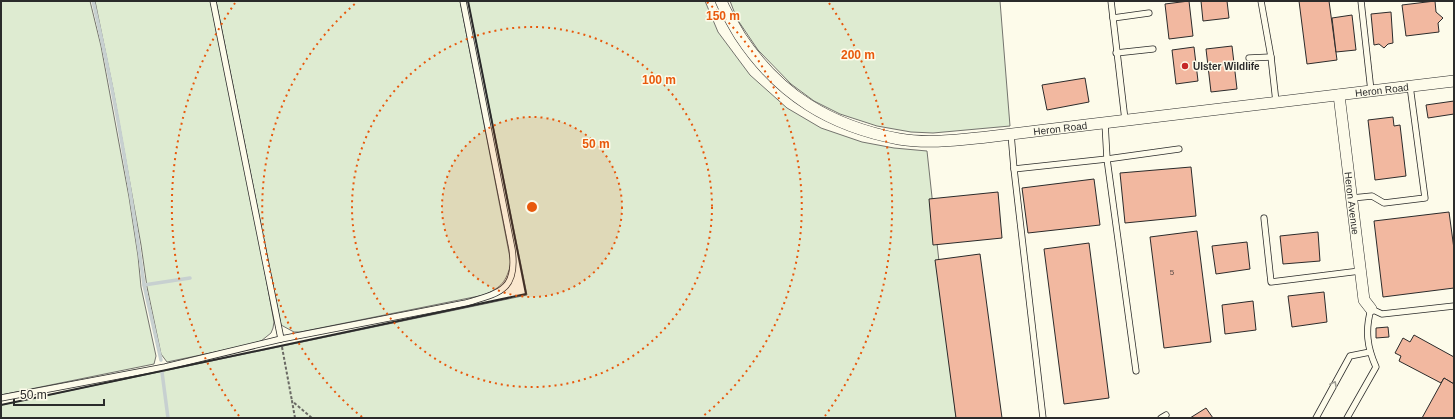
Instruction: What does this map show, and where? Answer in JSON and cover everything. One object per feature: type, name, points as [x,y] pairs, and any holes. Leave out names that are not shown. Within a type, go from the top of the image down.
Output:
[{"type":"street","name":"Heron Road","points":[[721,1],[724,10],[753,55],[773,76],[814,109],[862,130],[886,136],[926,142],[1011,134],[1454,81]]},
{"type":"street","name":"Heron Avenue","points":[[1339,95],[1364,300],[1371,309]]},
{"type":"lane","points":[[213,1],[281,339]]},
{"type":"lane","points":[[1,398],[165,367],[281,339],[481,298],[500,292],[512,276],[514,264],[463,1]]},
{"type":"lane","points":[[1111,1],[1125,120]]},
{"type":"lane","points":[[1261,1],[1271,57],[1276,102]]},
{"type":"lane","points":[[1361,1],[1371,91]]},
{"type":"lane","points":[[1113,18],[1148,13]]},
{"type":"lane","points":[[1116,53],[1153,49]]},
{"type":"lane","points":[[1249,58],[1271,57]]},
{"type":"lane","points":[[1352,198],[1372,196],[1384,203],[1425,198],[1410,86]]},
{"type":"lane","points":[[1105,123],[1107,159],[1136,371]]},
{"type":"lane","points":[[1011,134],[1043,418]]},
{"type":"lane","points":[[1014,169],[1107,159],[1179,149]]},
{"type":"lane","points":[[1264,218],[1271,282],[1360,271]]},
{"type":"lane","points":[[1348,418],[1376,367],[1370,352],[1367,324],[1371,309],[1382,314],[1454,306]]},
{"type":"lane","points":[[1316,418],[1350,356],[1370,352]]},
{"type":"path","points":[[282,346],[295,418]]},
{"type":"path","points":[[292,401],[312,418]]},
{"type":"green space","points":[[1,1],[90,1],[101,46],[129,197],[141,287],[156,356],[154,364],[1,395]]},
{"type":"green space","points":[[95,1],[211,1],[250,190],[274,322],[271,333],[261,341],[167,362],[161,354],[147,287],[113,89]]},
{"type":"green space","points":[[216,1],[460,1],[511,263],[507,275],[502,283],[484,295],[300,332],[294,332],[281,325]]},
{"type":"green space","points":[[468,1],[705,1],[718,32],[750,75],[787,108],[821,128],[862,142],[894,148],[927,151],[956,418],[1,418],[1,405],[527,295]]},
{"type":"green space","points":[[730,1],[1000,1],[1010,126],[933,133],[911,132],[877,126],[840,114],[814,101],[791,84],[758,50],[737,19]]},
{"type":"building","points":[[1189,1],[1193,36],[1169,39],[1165,4]]},
{"type":"building","points":[[1201,1],[1227,1],[1229,18],[1203,21]]},
{"type":"building","points":[[1299,1],[1329,1],[1337,60],[1307,64]]},
{"type":"building","points":[[1435,1],[1436,12],[1443,18],[1438,23],[1439,32],[1406,36],[1402,5]]},
{"type":"building","points":[[1391,12],[1393,43],[1388,44],[1384,48],[1379,44],[1374,45],[1371,14]]},
{"type":"building","points":[[1352,15],[1356,50],[1336,52],[1332,18]]},
{"type":"building","points":[[1232,46],[1237,89],[1211,92],[1206,49]]},
{"type":"building","name":"Ulster Wildlife","points":[[1194,47],[1198,81],[1176,84],[1172,50]]},
{"type":"building","points":[[1085,78],[1089,102],[1047,110],[1042,85]]},
{"type":"building","points":[[1454,101],[1454,114],[1428,118],[1426,105]]},
{"type":"building","points":[[1393,117],[1394,126],[1400,125],[1406,176],[1375,180],[1368,120]]},
{"type":"building","points":[[1191,167],[1196,216],[1125,223],[1120,173]]},
{"type":"building","points":[[1094,179],[1100,225],[1028,233],[1022,188]]},
{"type":"building","points":[[998,192],[1002,238],[933,245],[929,199]]},
{"type":"building","points":[[1449,212],[1454,249],[1454,288],[1383,297],[1374,221]]},
{"type":"building","points":[[1197,231],[1211,342],[1164,348],[1150,237]]},
{"type":"building","points":[[1318,232],[1320,261],[1283,264],[1280,236]]},
{"type":"building","points":[[1247,242],[1250,269],[1216,274],[1212,246]]},
{"type":"building","points":[[1089,243],[1109,398],[1064,404],[1044,249]]},
{"type":"building","points":[[980,254],[1002,418],[956,418],[935,260]]},
{"type":"building","points":[[1324,292],[1327,322],[1292,327],[1288,296]]},
{"type":"building","points":[[1253,301],[1256,330],[1225,334],[1222,305]]},
{"type":"building","points":[[1388,327],[1389,337],[1376,338],[1376,328]]},
{"type":"building","points":[[1414,335],[1454,357],[1454,384],[1444,378],[1441,383],[1399,361],[1401,356],[1395,353],[1403,338],[1410,342]]},
{"type":"building","points":[[1444,378],[1454,384],[1454,418],[1422,418]]},
{"type":"building","points":[[1206,408],[1213,418],[1190,418]]},
{"type":"waterway","points":[[93,1],[122,142],[144,285],[190,278]]},
{"type":"waterway","points":[[144,285],[161,360]]},
{"type":"waterway","points":[[162,372],[168,418]]},
{"type":"wall","points":[[1,405],[526,294],[468,1]]},
{"type":"place","name":"Ulster Wildlife","points":[[1185,66]]}]
